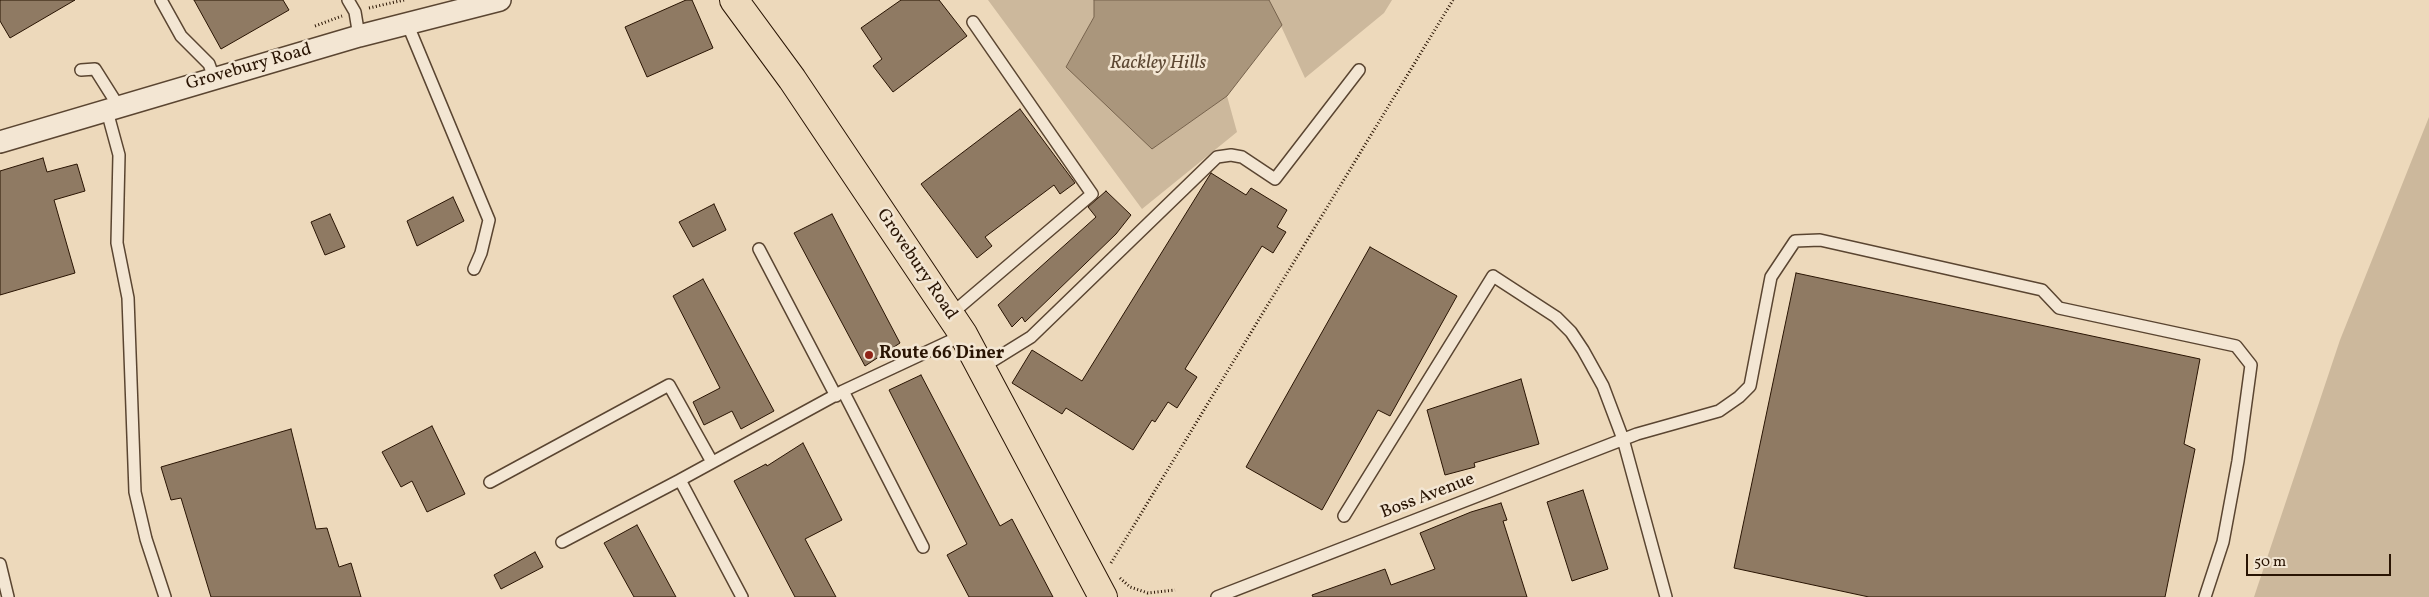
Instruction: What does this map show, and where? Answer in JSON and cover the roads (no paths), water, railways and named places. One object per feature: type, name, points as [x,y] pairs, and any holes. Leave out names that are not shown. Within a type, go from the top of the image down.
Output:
[{"type":"main road","name":"Grovebury Road","points":[[734,0],[792,79],[957,325],[1110,586]]},
{"type":"street","name":"Grovebury Road","points":[[0,142],[359,36],[500,0]]},
{"type":"lane","points":[[161,0],[181,36],[209,64],[214,78]]},
{"type":"lane","points":[[348,0],[355,12],[359,36]]},
{"type":"lane","points":[[562,542],[839,393],[957,325],[1092,194],[973,22]]},
{"type":"lane","points":[[407,23],[489,220],[482,253],[474,269]]},
{"type":"lane","points":[[81,70],[95,69],[113,109],[120,155],[117,243],[128,298],[135,492],[146,539],[165,597]]},
{"type":"lane","points":[[981,368],[1030,337],[1217,157],[1231,155],[1242,157],[1275,179],[1359,70]]},
{"type":"lane","name":"Boss Avenue","points":[[1217,597],[1651,429],[1719,411],[1739,397],[1750,386],[1771,277],[1795,241],[1820,240],[2042,290],[2059,308],[2236,346],[2251,365],[2238,461],[2223,542],[2205,597]]},
{"type":"lane","points":[[759,249],[923,547]]},
{"type":"lane","points":[[1344,516],[1493,276],[1556,317],[1571,332],[1603,386],[1623,440],[1666,597]]},
{"type":"lane","points":[[490,482],[669,385],[712,462]]},
{"type":"lane","points":[[680,480],[742,597]]},
{"type":"lane","points":[[0,564],[8,597]]},
{"type":"water","name":"Rackley Hills","points":[[1094,0],[1269,0],[1282,25],[1227,96],[1152,149],[1066,67],[1094,17]]},
{"type":"place","name":"Route 66 Diner","points":[[869,355]]}]
